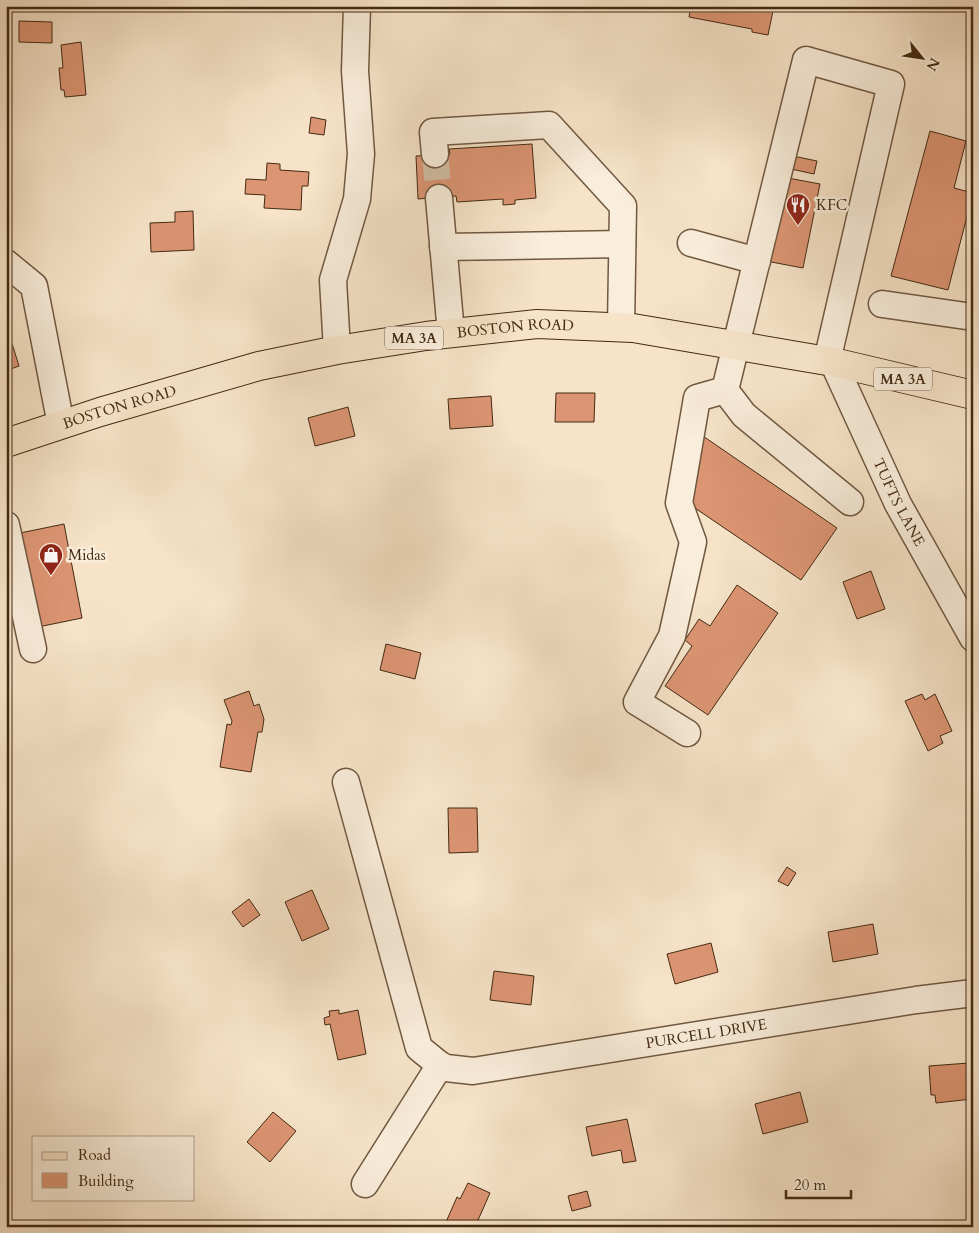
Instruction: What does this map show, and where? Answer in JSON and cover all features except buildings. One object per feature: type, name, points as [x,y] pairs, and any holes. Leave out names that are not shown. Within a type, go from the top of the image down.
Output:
[{"type":"main road","name":"BOSTON ROAD","points":[[6,443],[259,366],[337,350],[450,333],[536,324],[620,327],[830,362],[973,395]]},
{"type":"street","points":[[337,350],[333,280],[357,199],[362,154],[355,71],[357,6]]},
{"type":"street","points":[[725,390],[806,60],[891,84],[830,362]]},
{"type":"street","points":[[434,154],[433,132],[549,125],[623,206],[620,327]]},
{"type":"street","points":[[438,198],[450,333]]},
{"type":"street","points":[[691,242],[756,261]]},
{"type":"street","points":[[443,247],[622,244]]},
{"type":"street","points":[[6,263],[34,286],[61,425]]},
{"type":"street","points":[[882,304],[972,314]]},
{"type":"street","name":"TUFTS LANE","points":[[830,362],[898,504],[973,638]]},
{"type":"street","points":[[725,390],[744,415],[850,502]]},
{"type":"street","points":[[687,733],[636,702],[672,636],[693,542],[679,503],[698,398],[725,390]]},
{"type":"street","points":[[6,525],[33,649]]},
{"type":"street","name":"PURCELL DRIVE","points":[[346,782],[419,1048],[446,1068],[473,1071],[877,1006],[973,993]]},
{"type":"street","points":[[365,1184],[440,1065]]},
{"type":"tunnel","points":[[435,154],[439,198]]},
{"type":"place","name":"KFC","points":[[798,226]]},
{"type":"place","name":"Midas","points":[[51,576]]}]
